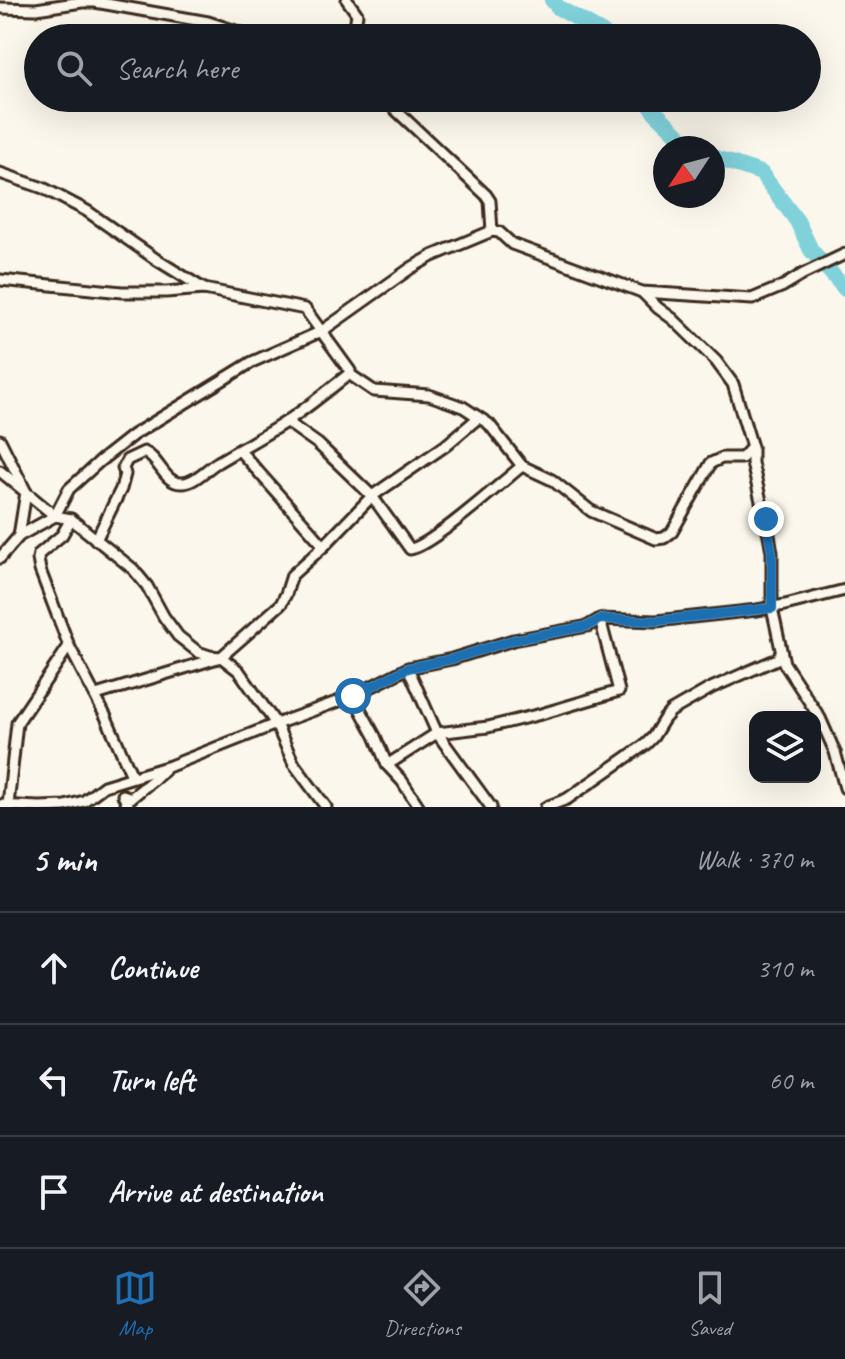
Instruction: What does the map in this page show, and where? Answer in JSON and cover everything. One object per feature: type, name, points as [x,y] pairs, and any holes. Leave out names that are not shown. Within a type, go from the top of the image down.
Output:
[{"type":"street","points":[[347,0],[357,14],[355,24]]},
{"type":"street","points":[[0,8],[36,9],[95,2],[214,24]]},
{"type":"street","points":[[398,112],[486,195],[490,201],[492,231]]},
{"type":"street","points":[[0,173],[43,188],[87,211],[204,289]]},
{"type":"street","points":[[0,558],[19,536],[55,516],[69,489],[133,435],[252,362],[322,331],[432,256],[492,231],[499,232],[512,244],[533,253],[642,292],[752,299],[844,254]]},
{"type":"street","points":[[0,280],[122,292],[204,289],[305,309],[350,371],[349,374],[374,391],[429,395],[463,407],[489,424],[522,466],[552,480],[591,511],[656,539],[672,532],[711,463],[722,458],[742,458],[752,447]]},
{"type":"street","points":[[642,292],[716,361],[733,384],[752,447],[752,463],[771,544],[772,608],[781,653],[792,678],[803,690],[828,735],[845,788]]},
{"type":"street","points":[[96,540],[121,489],[127,460],[144,452],[150,454],[171,480],[179,484],[189,483],[218,462],[287,422],[349,374]]},
{"type":"street","points":[[96,695],[221,657],[281,604],[292,575],[372,496],[445,446],[478,418]]},
{"type":"street","points":[[287,422],[318,444],[372,496],[413,550],[522,466]]},
{"type":"street","points":[[0,440],[26,492],[19,536]]},
{"type":"street","points":[[240,451],[324,546]]},
{"type":"street","points":[[1,472],[55,516],[71,519],[127,563],[140,577],[178,636],[198,652],[221,657],[239,671],[276,724],[294,764],[326,807]]},
{"type":"street","points":[[0,485],[1,472]]},
{"type":"street","points":[[71,519],[62,535],[42,550],[38,559],[40,570],[69,646],[96,695],[132,776]]},
{"type":"street","points":[[69,646],[17,723],[4,805],[65,806],[84,801],[104,786],[170,766],[353,696],[408,668],[452,659],[513,640],[588,626],[600,619],[656,621],[772,608],[845,590]]},
{"type":"street","points":[[387,765],[437,733],[488,727],[619,691],[600,619]]},
{"type":"street","points":[[546,807],[567,799],[646,744],[671,711],[711,688],[777,659],[781,653]]},
{"type":"street","points":[[408,668],[437,733],[491,807]]},
{"type":"street","points":[[353,696],[387,765],[419,807]]},
{"type":"street","points":[[129,807],[123,795],[131,798],[170,766]]},
{"type":"waterway","points":[[552,0],[559,8],[587,24]]},
{"type":"waterway","points":[[655,112],[680,136]]},
{"type":"waterway","points":[[725,161],[761,173],[797,221],[811,250],[845,289]]},
{"type":"route","points":[[353,696],[408,668],[452,659],[513,640],[588,626],[600,619],[656,621],[772,608],[772,552],[766,519]]}]
